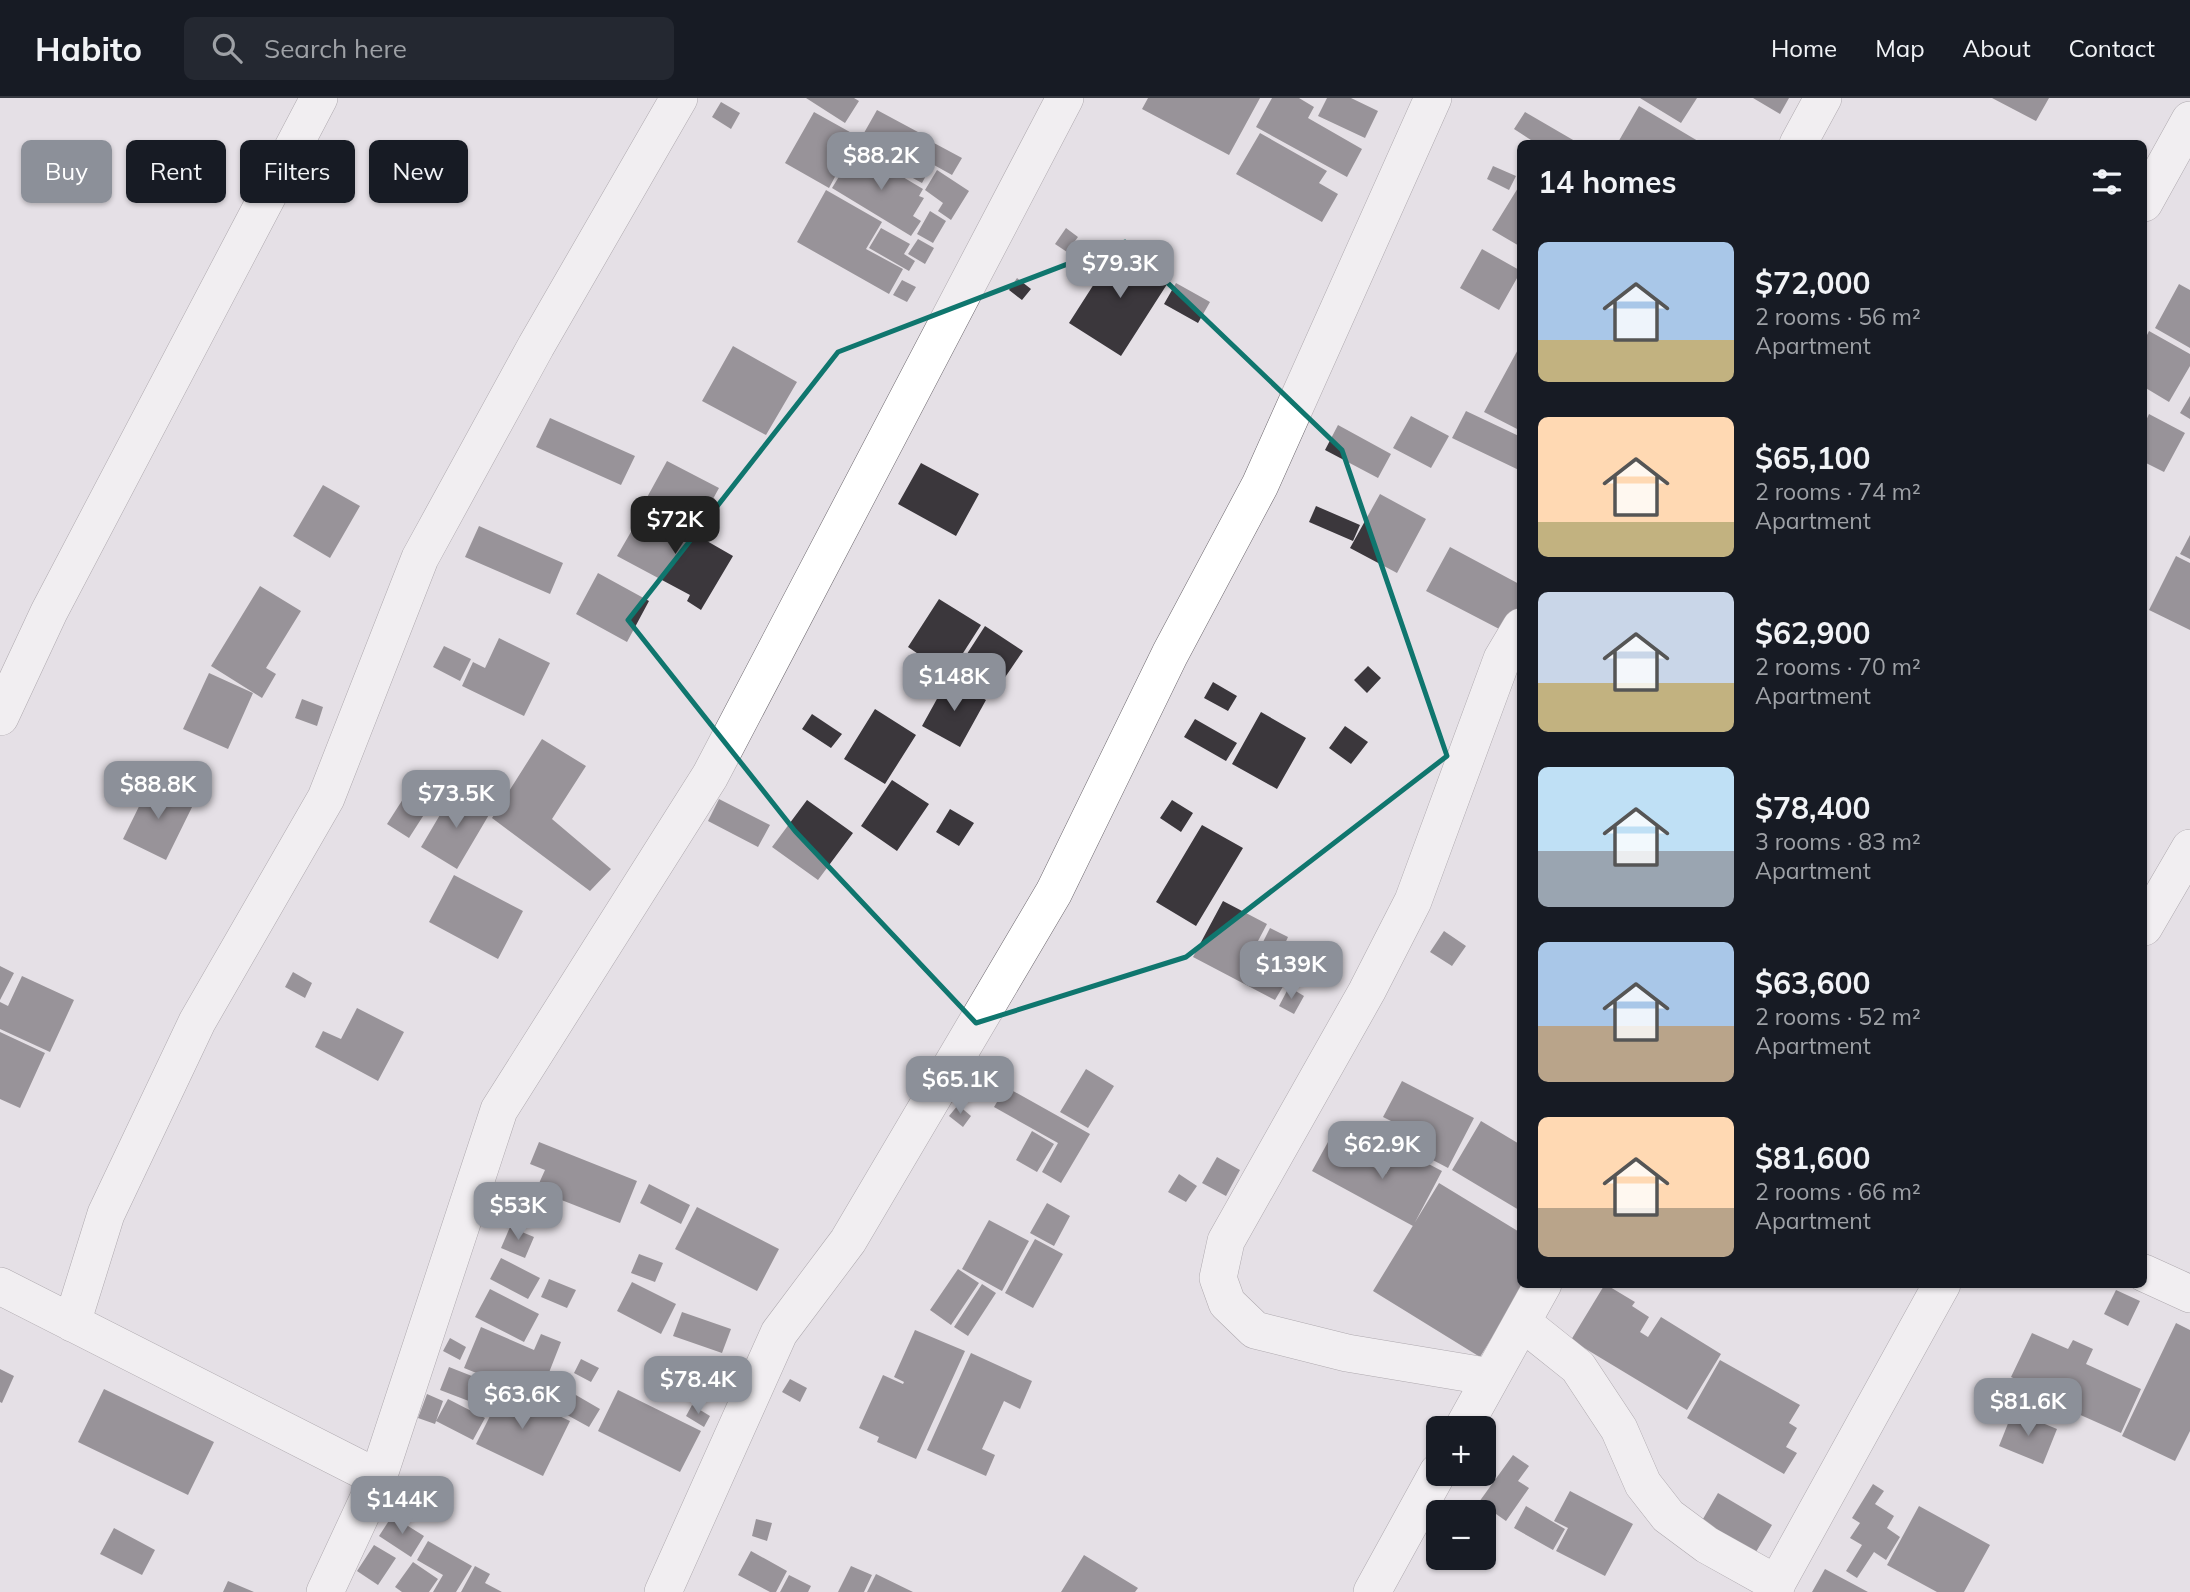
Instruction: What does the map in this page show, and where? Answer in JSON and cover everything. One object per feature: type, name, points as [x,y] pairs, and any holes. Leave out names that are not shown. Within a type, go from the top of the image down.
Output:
[{"type":"street","points":[[0,717],[56,599],[320,98]]},
{"type":"street","points":[[72,1323],[106,1214],[197,1022],[326,798],[420,558],[536,346],[679,98]]},
{"type":"street","points":[[325,1592],[378,1478],[499,1110],[710,776],[1065,98]]},
{"type":"street","points":[[663,1592],[779,1333],[848,1241],[1054,892],[1170,654],[1260,485],[1433,98]]},
{"type":"street","points":[[1800,140],[1823,98]]},
{"type":"street","points":[[2147,199],[2190,121]]},
{"type":"street","points":[[1491,1377],[1347,1353],[1255,1329],[1227,1303],[1218,1278],[1226,1241],[1367,991],[1413,901],[1502,660],[1517,634]]},
{"type":"street","points":[[2147,921],[2190,848]]},
{"type":"street","points":[[2147,1274],[2190,1294]]},
{"type":"street","points":[[0,1286],[378,1478]]},
{"type":"street","points":[[1470,1416],[1542,1288]]},
{"type":"street","points":[[1522,1323],[1577,1367],[1619,1429],[1643,1484],[1668,1516],[1774,1588],[1940,1288]]},
{"type":"street","points":[[1371,1592],[1430,1486]]},
{"type":"highlighted area","points":[[1125,242],[1342,450],[1447,756],[1186,957],[976,1023],[795,831],[628,620],[838,352]]},
{"type":"building","points":[[806,98],[854,98],[859,101],[845,123]]},
{"type":"building","points":[[1148,98],[1260,98],[1229,155],[1142,109]]},
{"type":"building","points":[[1272,98],[1299,98],[1314,107],[1308,118],[1362,149],[1347,177],[1256,127]]},
{"type":"building","points":[[1327,98],[1351,98],[1378,111],[1365,138],[1318,116]]},
{"type":"building","points":[[1640,98],[1697,98],[1681,123]]},
{"type":"building","points":[[1753,98],[1789,98],[1780,114]]},
{"type":"building","points":[[1992,98],[2049,98],[2036,121]]},
{"type":"building","points":[[721,102],[740,113],[731,129],[712,117]]},
{"type":"building","points":[[1639,106],[1696,140],[1619,140]]},
{"type":"building","points":[[877,110],[931,139],[919,161],[930,168],[922,183],[856,147]]},
{"type":"building","points":[[814,112],[857,136],[829,188],[785,163]]},
{"type":"building","points":[[1525,112],[1573,140],[1531,140],[1514,129]]},
{"type":"building","points":[[1260,133],[1327,171],[1319,183],[1338,194],[1322,222],[1236,174]]},
{"type":"building","points":[[934,143],[962,158],[952,175],[925,160]]},
{"type":"building","points":[[856,149],[923,189],[919,196],[924,198],[913,216],[921,221],[911,236],[832,188]]},
{"type":"building","points":[[1493,166],[1516,176],[1509,190],[1487,179]]},
{"type":"building","points":[[937,170],[969,191],[951,220],[938,211],[943,203],[925,190]]},
{"type":"building","points":[[1517,189],[1517,245],[1492,230]]},
{"type":"building","points":[[826,190],[882,222],[866,249],[903,269],[889,294],[797,242]]},
{"type":"building","points":[[930,211],[946,221],[933,243],[917,234]]},
{"type":"building","points":[[881,228],[910,244],[904,254],[915,261],[909,271],[869,248]]},
{"type":"building","points":[[1066,228],[1078,237],[1067,252],[1055,244]]},
{"type":"building","points":[[918,239],[934,248],[925,264],[908,254]]},
{"type":"building","points":[[1119,245],[1171,278],[1121,356],[1069,323]]},
{"type":"building","points":[[1482,249],[1517,269],[1517,278],[1499,310],[1460,288]]},
{"type":"building","points":[[1017,278],[1031,289],[1022,300],[1009,290]]},
{"type":"building","points":[[902,280],[916,287],[907,302],[893,295]]},
{"type":"building","points":[[1176,283],[1210,302],[1198,323],[1164,304]]},
{"type":"building","points":[[2179,284],[2190,290],[2190,348],[2155,328]]},
{"type":"building","points":[[2149,331],[2190,354],[2190,366],[2169,402],[2147,389]]},
{"type":"building","points":[[733,346],[797,382],[766,435],[702,401]]},
{"type":"building","points":[[1517,351],[1517,429],[1484,412]]},
{"type":"building","points":[[2190,396],[2190,419],[2180,413]]},
{"type":"building","points":[[1466,411],[1517,435],[1517,469],[1452,438]]},
{"type":"building","points":[[2149,414],[2185,433],[2164,472],[2147,464]]},
{"type":"building","points":[[1411,416],[1449,436],[1431,468],[1393,448]]},
{"type":"building","points":[[550,418],[635,456],[621,485],[536,447]]},
{"type":"building","points":[[1338,425],[1391,454],[1378,478],[1325,450]]},
{"type":"building","points":[[667,461],[719,488],[697,528],[645,501]]},
{"type":"building","points":[[921,463],[979,494],[956,536],[898,504]]},
{"type":"building","points":[[323,485],[360,506],[330,558],[293,536]]},
{"type":"building","points":[[1380,494],[1426,519],[1397,573],[1350,548]]},
{"type":"building","points":[[646,506],[733,556],[701,610],[687,601],[690,595],[617,556]]},
{"type":"building","points":[[1316,506],[1360,525],[1353,541],[1309,522]]},
{"type":"building","points":[[479,526],[563,563],[550,594],[465,557]]},
{"type":"building","points":[[2190,535],[2190,559],[2180,554]]},
{"type":"building","points":[[1450,547],[1517,583],[1517,610],[1505,632],[1426,591]]},
{"type":"building","points":[[2176,556],[2190,563],[2190,630],[2149,610]]},
{"type":"building","points":[[598,573],[649,601],[627,642],[576,614]]},
{"type":"building","points":[[260,586],[301,611],[266,668],[276,674],[262,698],[211,666]]},
{"type":"building","points":[[939,599],[981,625],[949,675],[908,647]]},
{"type":"building","points":[[985,626],[1023,651],[991,698],[954,674]]},
{"type":"building","points":[[499,638],[550,663],[524,716],[462,686],[473,662],[485,668]]},
{"type":"building","points":[[444,646],[471,659],[460,681],[433,667]]},
{"type":"building","points":[[1368,666],[1381,678],[1367,693],[1354,680]]},
{"type":"building","points":[[209,673],[253,693],[228,749],[183,729]]},
{"type":"building","points":[[948,679],[986,700],[960,747],[922,726]]},
{"type":"building","points":[[1213,682],[1237,696],[1228,711],[1204,698]]},
{"type":"building","points":[[302,699],[323,707],[317,726],[295,718]]},
{"type":"building","points":[[875,709],[916,735],[885,784],[844,759]]},
{"type":"building","points":[[1261,712],[1306,738],[1277,789],[1232,764]]},
{"type":"building","points":[[812,714],[842,734],[831,748],[802,729]]},
{"type":"building","points":[[1195,719],[1237,743],[1226,761],[1184,737]]},
{"type":"building","points":[[1345,726],[1368,742],[1351,764],[1329,748]]},
{"type":"building","points":[[542,739],[586,766],[552,819],[611,869],[590,891],[492,818]]},
{"type":"building","points":[[415,771],[451,791],[440,811],[404,791]]},
{"type":"building","points":[[892,780],[929,804],[897,851],[861,826]]},
{"type":"building","points":[[151,782],[194,803],[166,860],[123,839]]},
{"type":"building","points":[[454,791],[490,813],[457,869],[421,847]]},
{"type":"building","points":[[403,799],[425,813],[409,838],[387,824]]},
{"type":"building","points":[[719,799],[770,825],[758,847],[708,821]]},
{"type":"building","points":[[807,800],[853,833],[818,880],[772,847]]},
{"type":"building","points":[[1172,800],[1193,813],[1181,832],[1160,818]]},
{"type":"building","points":[[950,809],[974,823],[959,846],[936,832]]},
{"type":"building","points":[[1202,825],[1243,848],[1196,926],[1156,902]]},
{"type":"building","points":[[454,875],[523,911],[498,959],[429,922]]},
{"type":"building","points":[[1223,901],[1267,924],[1249,958],[1288,978],[1275,1000],[1193,957]]},
{"type":"building","points":[[1270,928],[1288,937],[1277,961],[1258,952]]},
{"type":"building","points":[[1444,931],[1466,946],[1452,966],[1430,952]]},
{"type":"building","points":[[0,966],[14,973],[0,1000]]},
{"type":"building","points":[[293,972],[312,983],[305,998],[285,987]]},
{"type":"building","points":[[22,976],[74,1000],[50,1052],[0,1029],[0,1002],[8,1006]]},
{"type":"building","points":[[1289,987],[1304,996],[1294,1014],[1279,1006]]},
{"type":"building","points":[[357,1008],[404,1032],[378,1081],[315,1047],[323,1031],[341,1039]]},
{"type":"building","points":[[0,1032],[45,1053],[20,1108],[0,1099]]},
{"type":"building","points":[[1086,1069],[1114,1086],[1088,1128],[1060,1112]]},
{"type":"building","points":[[1402,1081],[1474,1118],[1448,1168],[1406,1146],[1413,1132],[1383,1117]]},
{"type":"building","points":[[1006,1087],[1090,1134],[1061,1183],[1042,1172],[1058,1143],[994,1107]]},
{"type":"building","points":[[958,1105],[971,1116],[963,1127],[949,1116]]},
{"type":"building","points":[[1481,1121],[1517,1143],[1517,1209],[1452,1170]]},
{"type":"building","points":[[1032,1131],[1054,1144],[1037,1172],[1016,1160]]},
{"type":"building","points":[[539,1142],[637,1181],[620,1223],[536,1190],[545,1170],[530,1164]]},
{"type":"building","points":[[1328,1142],[1386,1174],[1400,1149],[1442,1171],[1413,1226],[1312,1171]]},
{"type":"building","points":[[1217,1157],[1240,1170],[1226,1196],[1202,1183]]},
{"type":"building","points":[[1179,1174],[1197,1186],[1186,1202],[1168,1192]]},
{"type":"building","points":[[1439,1183],[1517,1231],[1517,1288],[1523,1288],[1480,1357],[1373,1291]]},
{"type":"building","points":[[649,1184],[690,1205],[681,1224],[640,1203]]},
{"type":"building","points":[[1047,1203],[1070,1216],[1054,1246],[1030,1233]]},
{"type":"building","points":[[697,1207],[779,1249],[757,1291],[675,1249]]},
{"type":"building","points":[[989,1220],[1029,1241],[1002,1291],[962,1269]]},
{"type":"building","points":[[510,1227],[534,1237],[525,1258],[501,1248]]},
{"type":"building","points":[[1035,1239],[1063,1254],[1033,1308],[1005,1293]]},
{"type":"building","points":[[639,1254],[663,1263],[655,1282],[631,1273]]},
{"type":"building","points":[[501,1258],[540,1278],[528,1299],[490,1279]]},
{"type":"building","points":[[958,1269],[979,1283],[951,1325],[930,1310]]},
{"type":"building","points":[[549,1279],[576,1290],[567,1308],[541,1297]]},
{"type":"building","points":[[632,1282],[676,1304],[661,1334],[617,1311]]},
{"type":"building","points":[[982,1284],[996,1293],[968,1336],[954,1327]]},
{"type":"building","points":[[1603,1288],[1612,1288],[1635,1302],[1632,1306],[1649,1317],[1640,1332],[1648,1337],[1661,1317],[1721,1354],[1687,1410],[1571,1340]]},
{"type":"building","points":[[490,1289],[539,1314],[524,1342],[475,1317]]},
{"type":"building","points":[[2116,1290],[2140,1301],[2128,1326],[2104,1314]]},
{"type":"building","points":[[682,1312],[731,1329],[722,1353],[673,1336]]},
{"type":"building","points":[[2176,1323],[2190,1330],[2190,1431],[2175,1461],[2122,1436]]},
{"type":"building","points":[[481,1327],[534,1350],[541,1334],[561,1342],[539,1398],[464,1368]]},
{"type":"building","points":[[915,1330],[965,1351],[916,1459],[877,1442],[879,1437],[859,1428],[883,1375],[903,1384],[904,1382],[894,1377]]},
{"type":"building","points":[[2032,1333],[2068,1349],[2073,1340],[2093,1349],[2086,1364],[2141,1389],[2121,1433],[2067,1409],[2069,1404],[2011,1377]]},
{"type":"building","points":[[450,1338],[466,1347],[460,1360],[443,1351]]},
{"type":"building","points":[[971,1353],[1032,1381],[1020,1409],[1004,1401],[982,1449],[995,1455],[986,1476],[927,1450]]},
{"type":"building","points":[[581,1359],[599,1368],[591,1382],[574,1373]]},
{"type":"building","points":[[1720,1360],[1800,1405],[1789,1423],[1797,1428],[1786,1447],[1797,1453],[1784,1474],[1687,1418]]},
{"type":"building","points":[[449,1367],[482,1380],[474,1403],[440,1390]]},
{"type":"building","points":[[0,1369],[14,1376],[2,1403],[0,1402]]},
{"type":"building","points":[[790,1379],[807,1388],[800,1402],[782,1392]]},
{"type":"building","points":[[497,1387],[570,1421],[543,1476],[476,1444],[490,1416],[484,1414]]},
{"type":"building","points":[[104,1389],[214,1442],[188,1495],[78,1442]]},
{"type":"building","points":[[618,1390],[701,1431],[680,1472],[598,1431]]},
{"type":"building","points":[[569,1391],[600,1409],[589,1427],[558,1410]]},
{"type":"building","points":[[427,1394],[443,1401],[435,1424],[418,1418]]},
{"type":"building","points":[[448,1399],[485,1418],[473,1440],[436,1421]]},
{"type":"building","points":[[692,1405],[710,1416],[704,1427],[686,1416]]},
{"type":"building","points":[[2013,1411],[2057,1429],[2043,1464],[1999,1446]]},
{"type":"building","points":[[1513,1455],[1529,1466],[1518,1481],[1529,1488],[1506,1521],[1496,1514],[1496,1500],[1480,1500],[1491,1486],[1496,1486],[1496,1478]]},
{"type":"building","points":[[1873,1484],[1884,1491],[1875,1504],[1894,1516],[1887,1528],[1900,1537],[1886,1560],[1874,1552],[1857,1578],[1846,1571],[1862,1545],[1850,1538],[1860,1523],[1852,1518]]},
{"type":"building","points":[[1570,1491],[1633,1524],[1605,1576],[1556,1551],[1568,1528],[1554,1521]]},
{"type":"building","points":[[1718,1493],[1772,1525],[1750,1562],[1696,1531]]},
{"type":"building","points":[[1526,1506],[1565,1529],[1553,1550],[1514,1528]]},
{"type":"building","points":[[1919,1506],[1990,1545],[1964,1592],[1937,1592],[1887,1565]]},
{"type":"building","points":[[392,1516],[424,1536],[411,1557],[379,1536]]},
{"type":"building","points":[[756,1519],[772,1523],[767,1541],[752,1536]]},
{"type":"building","points":[[114,1528],[155,1550],[142,1575],[100,1554]]},
{"type":"building","points":[[428,1541],[472,1566],[456,1592],[433,1592],[443,1575],[417,1560]]},
{"type":"building","points":[[374,1545],[396,1558],[378,1585],[357,1571]]},
{"type":"building","points":[[751,1551],[787,1571],[776,1592],[770,1592],[738,1575]]},
{"type":"building","points":[[1084,1555],[1138,1588],[1135,1592],[1061,1592]]},
{"type":"building","points":[[413,1562],[438,1579],[429,1592],[402,1592],[395,1587]]},
{"type":"building","points":[[475,1566],[490,1574],[485,1583],[502,1592],[461,1592]]},
{"type":"building","points":[[851,1566],[872,1575],[864,1592],[838,1592]]},
{"type":"building","points":[[1825,1569],[1868,1592],[1812,1592]]},
{"type":"building","points":[[876,1574],[913,1592],[867,1592]]},
{"type":"building","points":[[789,1575],[811,1586],[808,1592],[780,1592]]},
{"type":"building","points":[[228,1581],[254,1592],[223,1592]]}]
